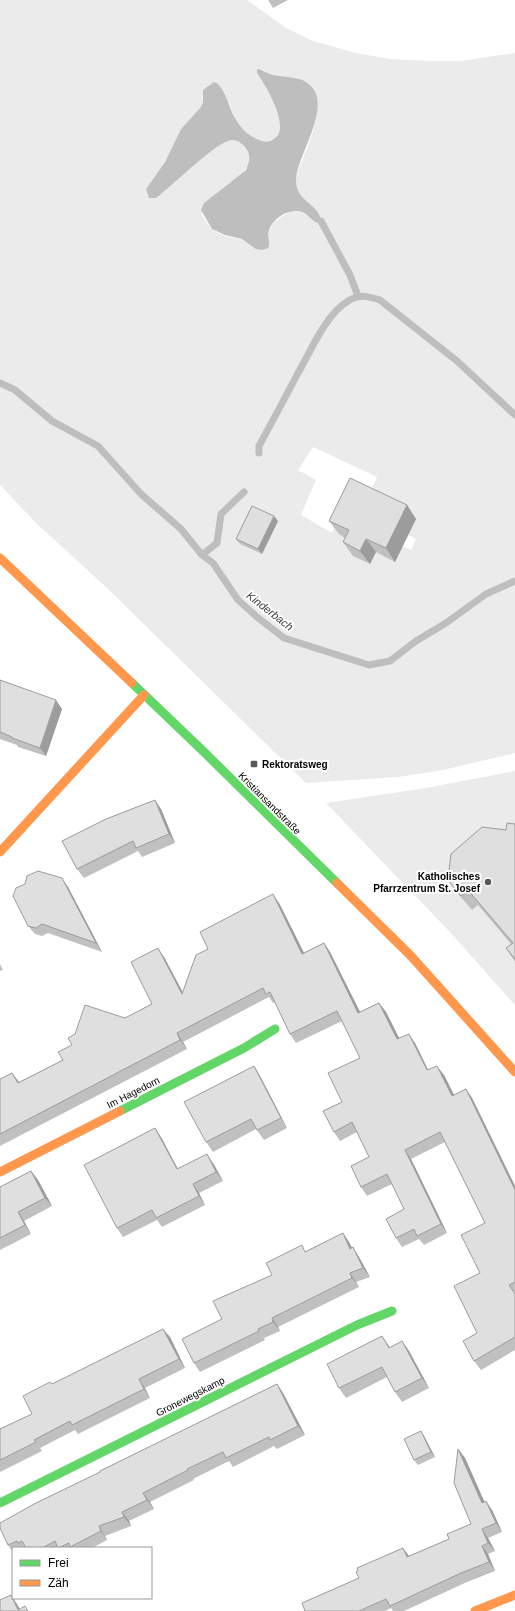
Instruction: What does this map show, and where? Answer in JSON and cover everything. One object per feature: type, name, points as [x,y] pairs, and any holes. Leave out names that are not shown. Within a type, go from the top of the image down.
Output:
[{"type":"street","name":"Kristiansandstraße","points":[[0,558],[203,751],[411,956],[515,1072]]},
{"type":"street","points":[[0,852],[144,695]]},
{"type":"street","name":"Im Hagedorn","points":[[0,1172],[244,1048],[275,1029]]},
{"type":"street","name":"Gronewegskamp","points":[[0,1503],[350,1328],[392,1311]]},
{"type":"street","points":[[475,1611],[515,1595]]},
{"type":"shaded area","points":[[0,0],[247,0],[286,28],[313,41],[356,53],[390,59],[460,61],[515,53],[515,753],[443,770],[398,777],[306,783],[106,587],[37,524],[0,485]],"holes":[[[261,69],[268,73],[296,78],[310,84],[315,91],[318,110],[313,131],[296,176],[296,182],[299,193],[315,209],[321,219],[311,218],[301,212],[290,211],[274,222],[269,231],[269,241],[231,238],[211,228],[202,215],[204,203],[240,175],[248,166],[249,155],[243,145],[238,141],[231,140],[214,149],[156,198],[149,198],[146,189],[165,162],[181,129],[201,107],[203,102],[202,96],[229,102],[237,122],[245,131],[256,139],[264,142],[273,140],[277,137],[280,133],[280,120],[269,94],[257,73]],[[313,447],[377,477],[370,493],[355,486],[332,533],[301,515],[316,480],[298,470]],[[408,535],[416,539],[411,550],[403,546],[376,552],[370,564],[353,556],[359,544]]]},
{"type":"shaded area","points":[[257,69],[271,74],[303,80],[309,84],[316,93],[318,105],[312,132],[297,171],[296,181],[297,188],[300,193],[317,211],[321,221],[317,223],[304,213],[297,211],[292,211],[282,215],[274,222],[269,230],[268,248],[262,250],[256,249],[242,239],[225,235],[212,229],[201,210],[204,203],[246,170],[249,162],[249,155],[246,148],[239,142],[232,140],[225,142],[216,148],[156,198],[149,198],[146,189],[165,162],[181,129],[201,107],[203,102],[203,90],[214,82],[221,87],[235,118],[244,130],[261,141],[268,142],[274,139],[279,133],[279,116],[271,96],[257,73]]},
{"type":"shaded area","points":[[515,771],[515,1005],[449,931],[326,803],[426,788]]},
{"type":"building","points":[[350,478],[407,505],[386,548],[366,539],[360,551],[343,542],[349,530],[329,521]]},
{"type":"building","points":[[252,506],[274,516],[258,549],[236,539]]},
{"type":"building","points":[[0,680],[56,700],[40,748],[0,732]]},
{"type":"building","points":[[155,800],[169,834],[136,848],[133,841],[77,869],[62,841],[106,819]]},
{"type":"building","name":"Katholisches Pfarrzentrum St. Josef","points":[[507,823],[515,824],[515,959],[506,948],[513,943],[468,890],[461,896],[448,880],[451,854],[482,827],[506,830]]},
{"type":"building","points":[[38,871],[62,878],[96,943],[42,924],[36,928],[28,926],[13,896],[16,888],[25,884],[27,876]]},
{"type":"building","points":[[273,894],[302,954],[324,943],[358,1013],[379,1003],[397,1039],[409,1034],[427,1070],[437,1066],[452,1096],[466,1089],[515,1190],[515,1282],[509,1285],[515,1294],[515,1337],[474,1361],[463,1341],[477,1333],[454,1286],[480,1273],[461,1235],[485,1223],[440,1132],[405,1150],[441,1224],[417,1236],[414,1229],[396,1238],[386,1219],[404,1209],[387,1174],[361,1187],[351,1166],[369,1157],[352,1122],[334,1132],[323,1111],[342,1102],[328,1073],[360,1058],[337,1011],[290,1034],[270,992],[266,994],[263,988],[177,1033],[180,1040],[0,1134],[0,1079],[12,1073],[18,1083],[63,1060],[58,1052],[72,1045],[68,1038],[75,1034],[85,1005],[125,1018],[152,1004],[131,962],[158,948],[182,994],[196,955],[208,949],[200,932]]},
{"type":"building","points":[[254,1066],[281,1118],[257,1130],[251,1119],[206,1142],[184,1102]]},
{"type":"building","points":[[155,1128],[177,1169],[207,1154],[216,1172],[193,1184],[199,1196],[156,1218],[152,1210],[117,1228],[84,1165]]},
{"type":"building","points":[[31,1171],[45,1198],[18,1212],[25,1225],[0,1238],[0,1187]]},
{"type":"building","points":[[343,1233],[350,1249],[353,1247],[363,1268],[350,1273],[352,1278],[272,1318],[273,1322],[258,1329],[259,1331],[194,1363],[182,1339],[222,1319],[213,1301],[272,1275],[266,1263],[302,1245],[305,1252]]},
{"type":"building","points":[[163,1329],[179,1359],[139,1379],[144,1389],[72,1425],[70,1421],[34,1440],[36,1442],[0,1460],[0,1429],[32,1414],[23,1396],[50,1382],[52,1384]]},
{"type":"building","points":[[382,1336],[389,1348],[402,1341],[422,1378],[395,1392],[382,1367],[339,1388],[327,1364]]},
{"type":"building","points":[[277,1384],[298,1426],[270,1440],[269,1437],[226,1458],[223,1452],[187,1469],[188,1470],[143,1493],[147,1500],[122,1512],[124,1517],[99,1526],[101,1531],[70,1547],[69,1543],[58,1547],[55,1541],[44,1547],[25,1547],[22,1541],[18,1543],[17,1541],[8,1545],[0,1528],[0,1523],[100,1471]]},
{"type":"building","points":[[421,1431],[431,1452],[414,1460],[404,1439]]},
{"type":"building","points":[[458,1449],[482,1503],[486,1501],[496,1523],[482,1529],[488,1543],[482,1546],[489,1562],[461,1573],[390,1606],[386,1599],[359,1611],[305,1611],[302,1603],[359,1578],[356,1572],[358,1571],[357,1568],[403,1548],[407,1557],[449,1539],[447,1534],[471,1524],[454,1483]]},
{"type":"building","points":[[11,1595],[18,1610],[25,1606],[28,1611],[0,1611],[0,1600]]},
{"type":"waterway","points":[[321,221],[350,275],[358,296]]},
{"type":"waterway","points":[[259,453],[259,446],[313,344],[332,315],[340,307],[356,297],[368,297],[380,300],[457,361],[515,415]]},
{"type":"waterway","name":"Kinderbach","points":[[0,383],[15,390],[52,421],[98,446],[141,494],[181,529],[202,555],[213,563],[238,600],[284,638],[369,665],[390,661],[416,641],[446,623],[486,594],[515,581]]},
{"type":"waterway","points":[[202,555],[217,543],[221,514],[244,492]]},
{"type":"traffic: fast","points":[[132,683],[337,883]]},
{"type":"traffic: fast","points":[[120,1111],[244,1048],[275,1029]]},
{"type":"traffic: fast","points":[[0,1503],[357,1325],[392,1311]]},
{"type":"traffic: slow","points":[[0,558],[132,683]]},
{"type":"traffic: slow","points":[[0,852],[144,695]]},
{"type":"traffic: slow","points":[[337,883],[411,956],[515,1072]]},
{"type":"traffic: slow","points":[[0,1172],[120,1111]]},
{"type":"traffic: slow","points":[[475,1611],[515,1595]]},
{"type":"place","name":"Rektoratsweg","points":[[254,764]]},
{"type":"place","name":"Katholisches Pfarrzentrum St. Josef","points":[[488,882]]}]
